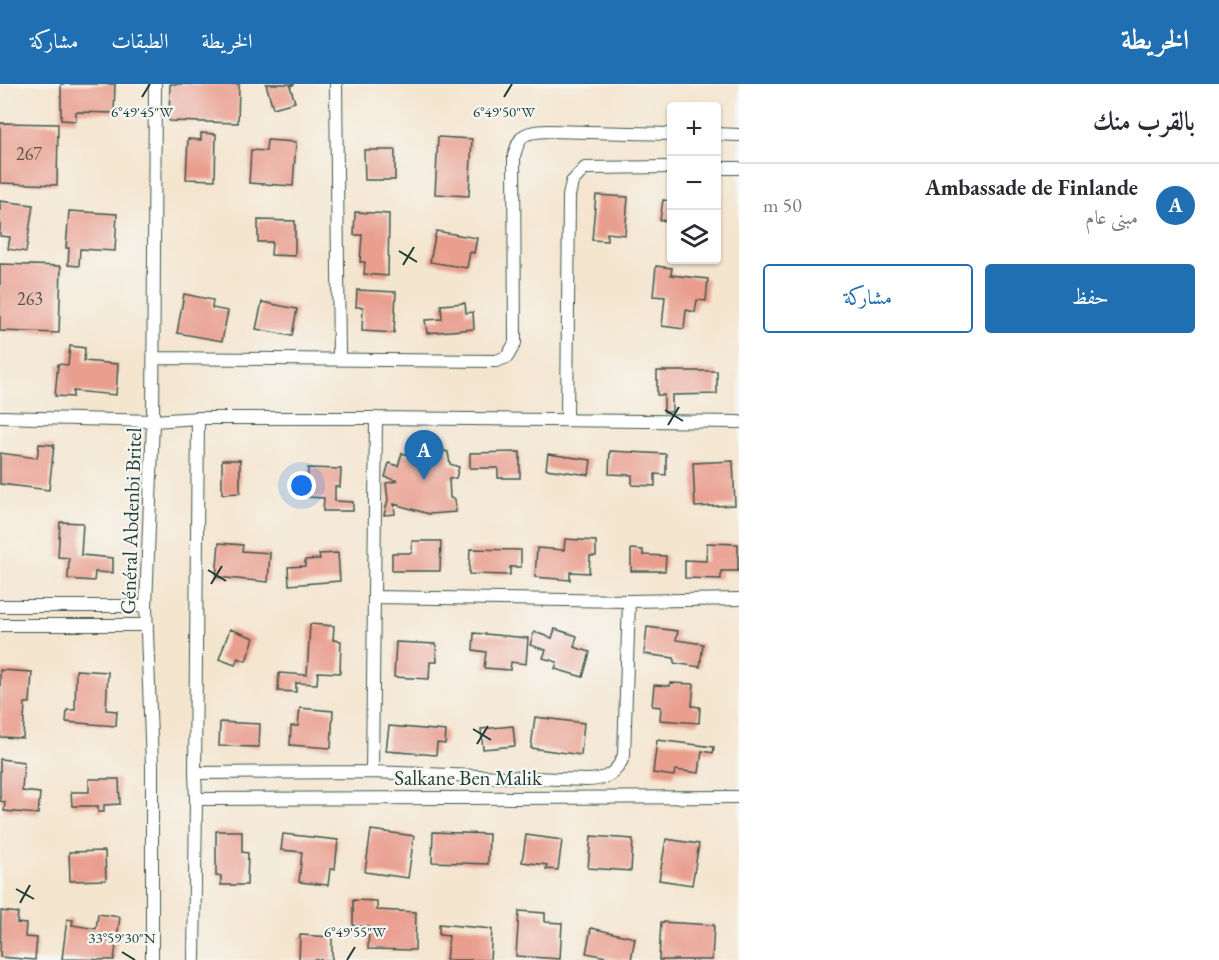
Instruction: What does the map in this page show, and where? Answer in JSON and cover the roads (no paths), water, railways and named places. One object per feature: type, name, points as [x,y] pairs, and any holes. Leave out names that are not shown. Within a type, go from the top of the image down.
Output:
[{"type":"street","name":"Général Abdenbi Britel","points":[[152,960],[152,765],[146,606],[154,358],[154,84]]},
{"type":"street","points":[[336,84],[339,359]]},
{"type":"street","points":[[154,358],[496,361],[507,357],[515,343],[514,156],[518,141],[530,132],[548,131],[667,134]]},
{"type":"street","points":[[721,134],[739,135]]},
{"type":"street","points":[[567,419],[569,196],[572,182],[585,168],[667,167]]},
{"type":"street","points":[[721,168],[739,168]]},
{"type":"street","points":[[0,417],[153,421],[198,418],[376,418],[739,422]]},
{"type":"street","points":[[194,960],[198,418]]},
{"type":"street","points":[[372,772],[376,418]]},
{"type":"street","points":[[375,597],[629,601],[739,598]]},
{"type":"street","name":"Salkane Ben Malik","points":[[195,773],[372,772],[586,780],[610,776],[624,755],[629,601]]},
{"type":"street","points":[[0,606],[146,606]]},
{"type":"street","points":[[0,625],[147,625]]},
{"type":"street","name":"Salkane Ben Malik","points":[[196,799],[739,797]]},
{"type":"place","name":"Ambassade de Finlande","points":[[424,480]]}]
